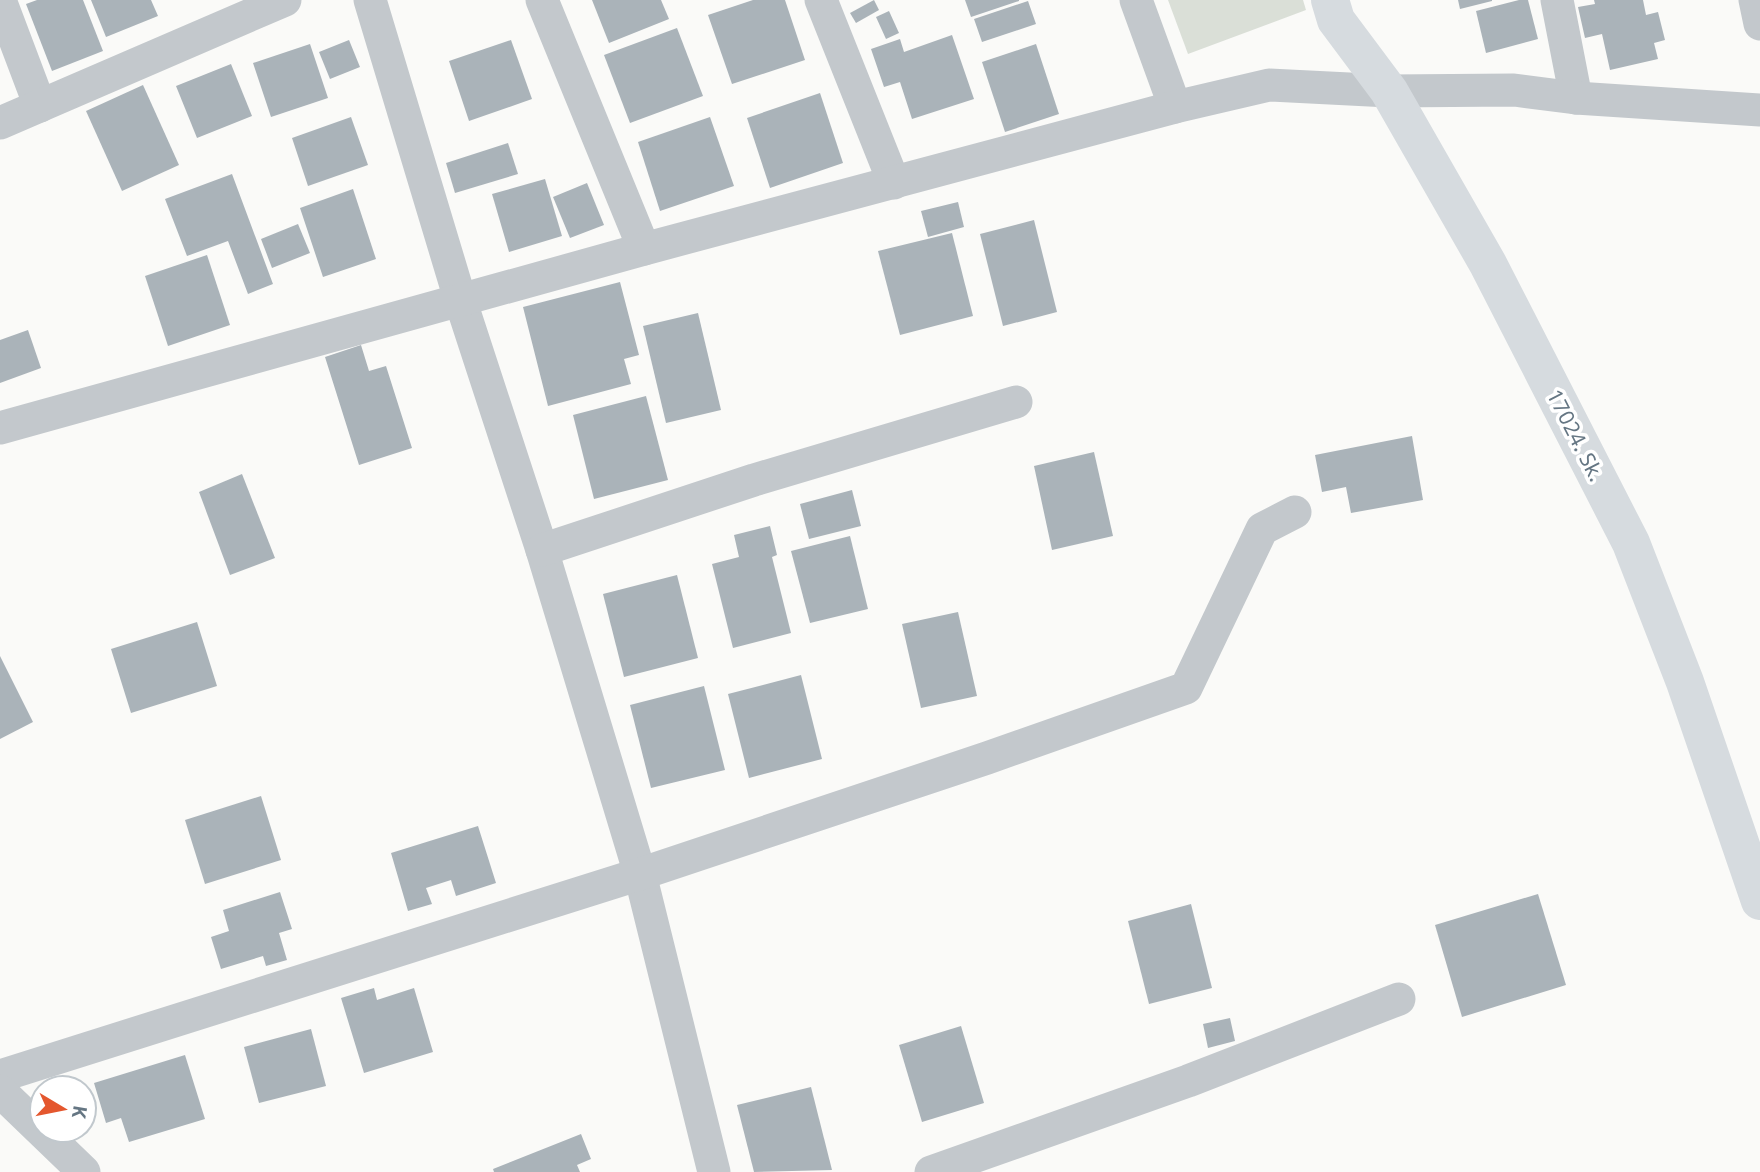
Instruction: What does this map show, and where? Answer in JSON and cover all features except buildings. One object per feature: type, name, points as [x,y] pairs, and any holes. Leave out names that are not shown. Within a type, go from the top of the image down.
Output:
[{"type":"street","points":[[0,0],[40,106]]},
{"type":"street","points":[[0,123],[285,0]]},
{"type":"street","points":[[370,0],[460,299],[542,550],[640,874],[714,1172]]},
{"type":"street","points":[[542,0],[644,249]]},
{"type":"street","points":[[821,0],[894,183]]},
{"type":"street","points":[[1136,0],[1175,107]]},
{"type":"street","name":"17024. Sk.","points":[[1330,0],[1336,20],[1389,91],[1488,264],[1631,543],[1685,682],[1760,901]]},
{"type":"street","points":[[1557,0],[1576,98]]},
{"type":"street","points":[[1755,0],[1760,24]]},
{"type":"street","points":[[0,428],[644,249],[1175,107],[1269,85],[1389,91],[1514,90],[1576,98],[1760,110]]},
{"type":"street","points":[[542,550],[754,480],[1016,402]]},
{"type":"street","points":[[0,1076],[640,874],[1186,688],[1262,529],[1295,512]]},
{"type":"street","points":[[931,1172],[1188,1082],[1399,999]]},
{"type":"street","points":[[0,1091],[84,1172]]},
{"type":"shaded area","points":[[1168,0],[1303,0],[1306,10],[1188,54]]}]
